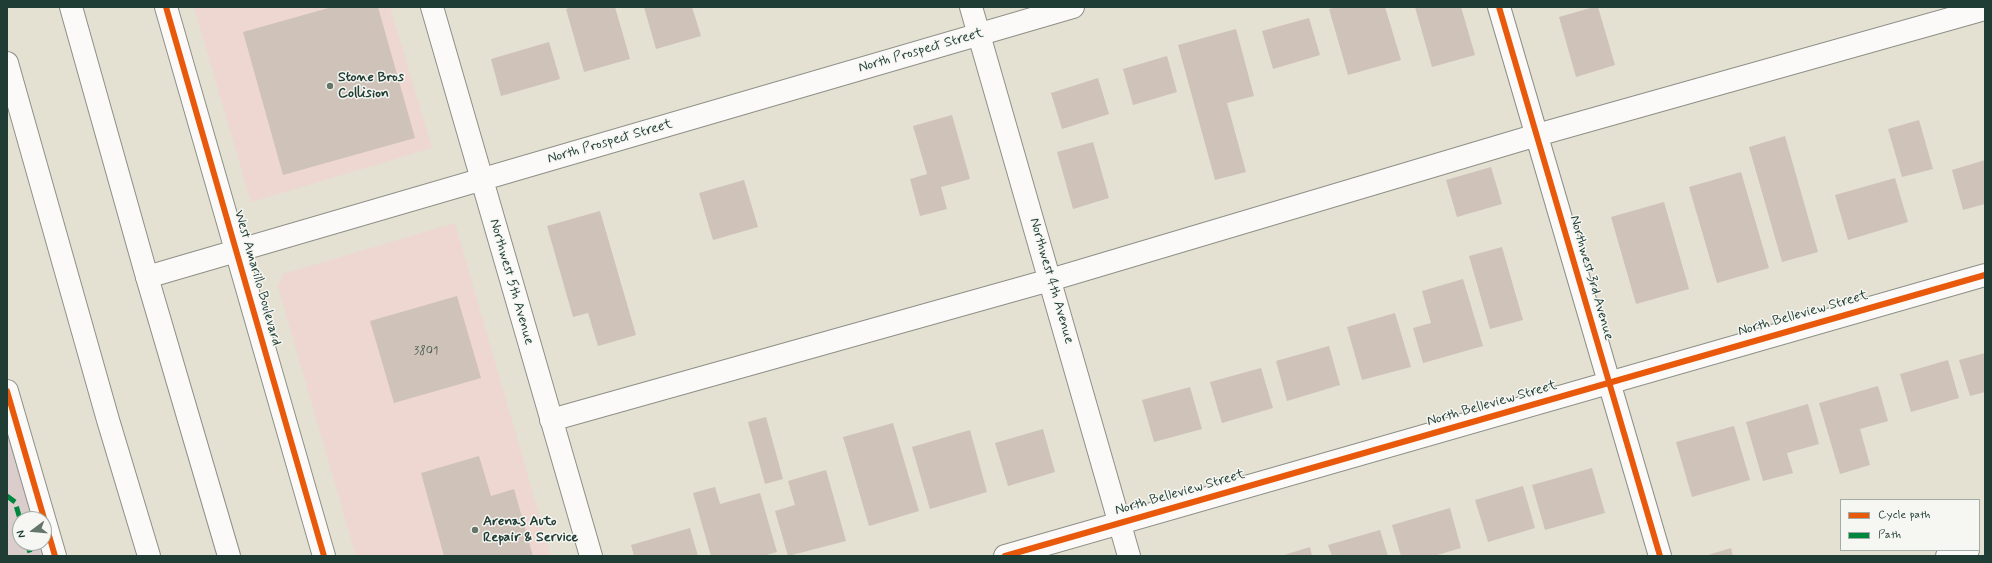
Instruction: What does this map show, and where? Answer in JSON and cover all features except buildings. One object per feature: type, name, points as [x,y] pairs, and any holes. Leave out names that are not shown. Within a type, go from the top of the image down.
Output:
[{"type":"main road","points":[[71,7],[147,277],[229,556]]},
{"type":"main road","name":"West Amarillo Boulevard","points":[[166,7],[324,556]]},
{"type":"main road","name":"Northwest 5th Avenue","points":[[432,7],[591,556]]},
{"type":"main road","name":"Northwest 4th Avenue","points":[[971,7],[1129,556]]},
{"type":"main road","name":"North Prospect Street","points":[[147,277],[1073,7]]},
{"type":"main road","name":"Northwest 3rd Avenue","points":[[1499,7],[1660,556]]},
{"type":"main road","points":[[551,420],[1050,280],[1537,135],[1985,9]]},
{"type":"main road","points":[[7,63],[148,556]]},
{"type":"main road","name":"North Belleview Street","points":[[1005,556],[1985,275]]},
{"type":"main road","points":[[7,391],[16,455],[56,556]]},
{"type":"main road","points":[[1947,556],[1964,551]]},
{"type":"shaded area","points":[[194,7],[390,7],[432,148],[251,202]]},
{"type":"shaded area","points":[[455,223],[551,556],[356,556],[278,287],[283,274]]},
{"type":"shaded area","points":[[7,391],[42,511],[12,511],[12,551],[52,551],[52,546],[55,556],[7,556]]},
{"type":"marked path","points":[[7,496],[15,502],[18,511]]},
{"type":"marked path","points":[[29,551],[31,556]]},
{"type":"cycle path","points":[[166,7],[324,556]]},
{"type":"cycle path","points":[[1499,7],[1660,556]]},
{"type":"cycle path","points":[[1005,556],[1985,275]]},
{"type":"cycle path","points":[[7,391],[55,556]]},
{"type":"place","name":"Stone Bros Collision","points":[[330,86]]},
{"type":"place","name":"Arenas Auto Repair & Service","points":[[475,530]]}]
